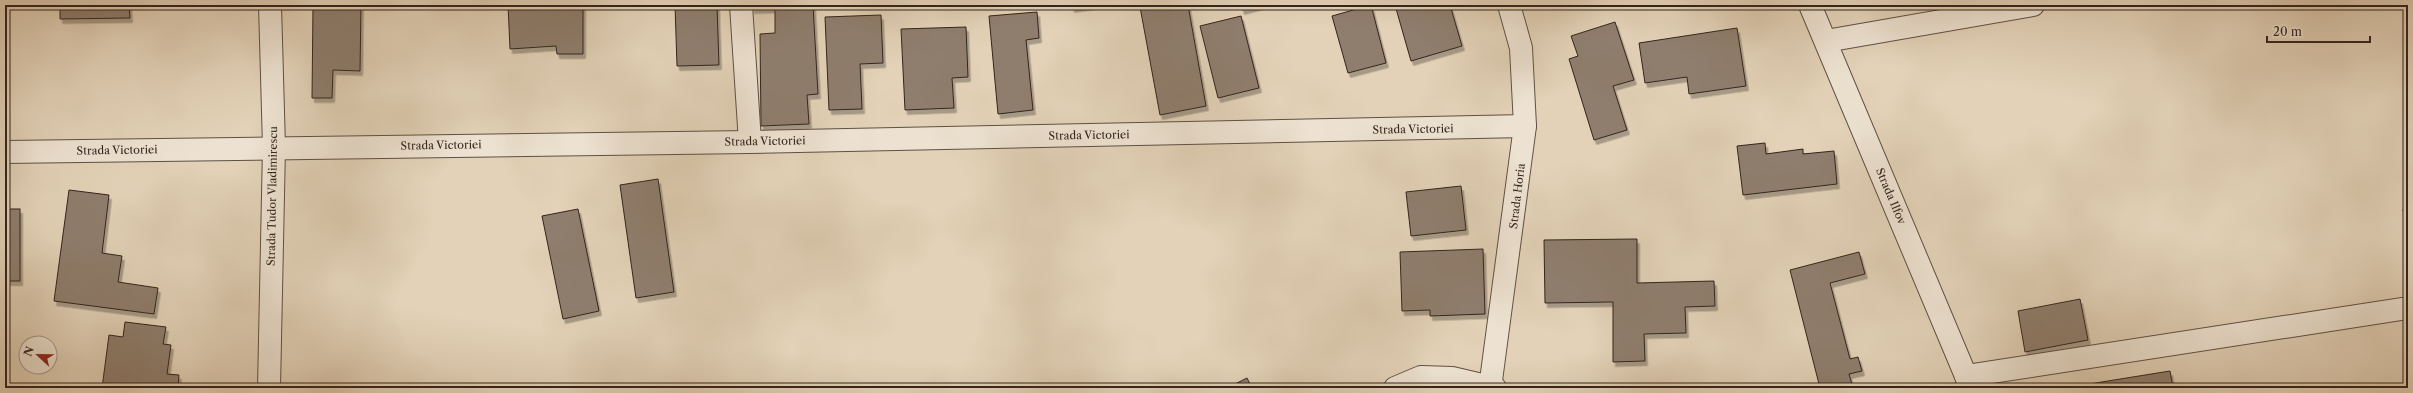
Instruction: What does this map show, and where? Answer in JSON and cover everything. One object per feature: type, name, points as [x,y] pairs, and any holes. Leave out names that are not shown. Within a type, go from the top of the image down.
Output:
[{"type":"street","name":"Strada Tudor Vladimirescu","points":[[269,388],[274,147],[270,5]]},
{"type":"street","points":[[741,5],[750,142]]},
{"type":"street","name":"Strada Horia","points":[[1492,387],[1525,126],[1521,48],[1509,5]]},
{"type":"street","name":"Strada Ilfov","points":[[1810,5],[1969,382]]},
{"type":"street","points":[[1826,40],[2033,5]]},
{"type":"street","name":"Strada Victoriei","points":[[5,152],[274,147],[750,142],[1525,126]]},
{"type":"street","points":[[1969,382],[2408,308]]},
{"type":"street","points":[[1395,388],[1421,377],[1452,378],[1492,387]]},
{"type":"building","points":[[60,5],[129,5],[130,18],[60,19]]},
{"type":"building","points":[[313,5],[361,5],[360,71],[333,70],[332,98],[312,98]]},
{"type":"building","points":[[508,5],[583,5],[583,54],[557,54],[556,46],[510,49]]},
{"type":"building","points":[[675,5],[717,5],[719,65],[677,66]]},
{"type":"building","points":[[752,5],[793,5],[793,8],[752,9]]},
{"type":"building","points":[[793,5],[813,5],[818,94],[807,95],[809,124],[761,126],[760,34],[775,33],[775,8],[793,8]]},
{"type":"building","points":[[1072,5],[1092,5],[1072,8]]},
{"type":"building","points":[[1151,5],[1188,5],[1206,106],[1160,115],[1140,7]]},
{"type":"building","points":[[1241,5],[1261,5],[1242,10]]},
{"type":"building","points":[[1371,5],[1386,63],[1348,73],[1332,16]]},
{"type":"building","points":[[1395,5],[1450,5],[1462,46],[1411,61]]},
{"type":"building","points":[[1037,12],[1039,38],[1026,40],[1033,110],[998,114],[989,16]]},
{"type":"building","points":[[881,15],[883,63],[860,64],[862,109],[829,110],[825,17]]},
{"type":"building","points":[[1241,16],[1259,88],[1218,98],[1200,26]]},
{"type":"building","points":[[1615,22],[1634,80],[1613,86],[1627,130],[1594,140],[1569,59],[1578,56],[1571,36]]},
{"type":"building","points":[[966,27],[968,77],[952,78],[954,108],[905,110],[901,29]]},
{"type":"building","points":[[1737,28],[1746,86],[1689,94],[1687,77],[1645,83],[1639,43]]},
{"type":"building","points":[[1765,143],[1766,154],[1803,149],[1803,154],[1834,151],[1837,184],[1743,195],[1737,146]]},
{"type":"building","points":[[658,179],[674,292],[636,298],[620,185]]},
{"type":"building","points":[[1461,186],[1466,230],[1411,236],[1406,192]]},
{"type":"building","points":[[69,190],[109,195],[102,253],[122,256],[118,282],[158,288],[154,314],[54,301]]},
{"type":"building","points":[[2408,208],[2408,236],[2403,209]]},
{"type":"building","points":[[5,209],[20,209],[20,281],[5,281]]},
{"type":"building","points":[[578,209],[599,311],[563,319],[542,216]]},
{"type":"building","points":[[1637,239],[1637,283],[1714,281],[1715,306],[1685,307],[1686,333],[1644,334],[1645,361],[1613,362],[1613,302],[1545,303],[1544,240]]},
{"type":"building","points":[[1483,249],[1485,314],[1430,316],[1430,310],[1402,311],[1400,252]]},
{"type":"building","points":[[1859,252],[1865,274],[1830,283],[1850,359],[1858,357],[1862,371],[1849,374],[1853,388],[1820,388],[1790,270]]},
{"type":"building","points":[[2080,299],[2088,340],[2025,352],[2018,311]]},
{"type":"building","points":[[125,322],[166,327],[163,344],[171,345],[167,374],[179,375],[178,388],[102,388],[109,335],[123,337]]},
{"type":"building","points":[[2170,371],[2173,388],[2083,388],[2083,385]]},
{"type":"building","points":[[1247,378],[1252,388],[1227,388]]}]
